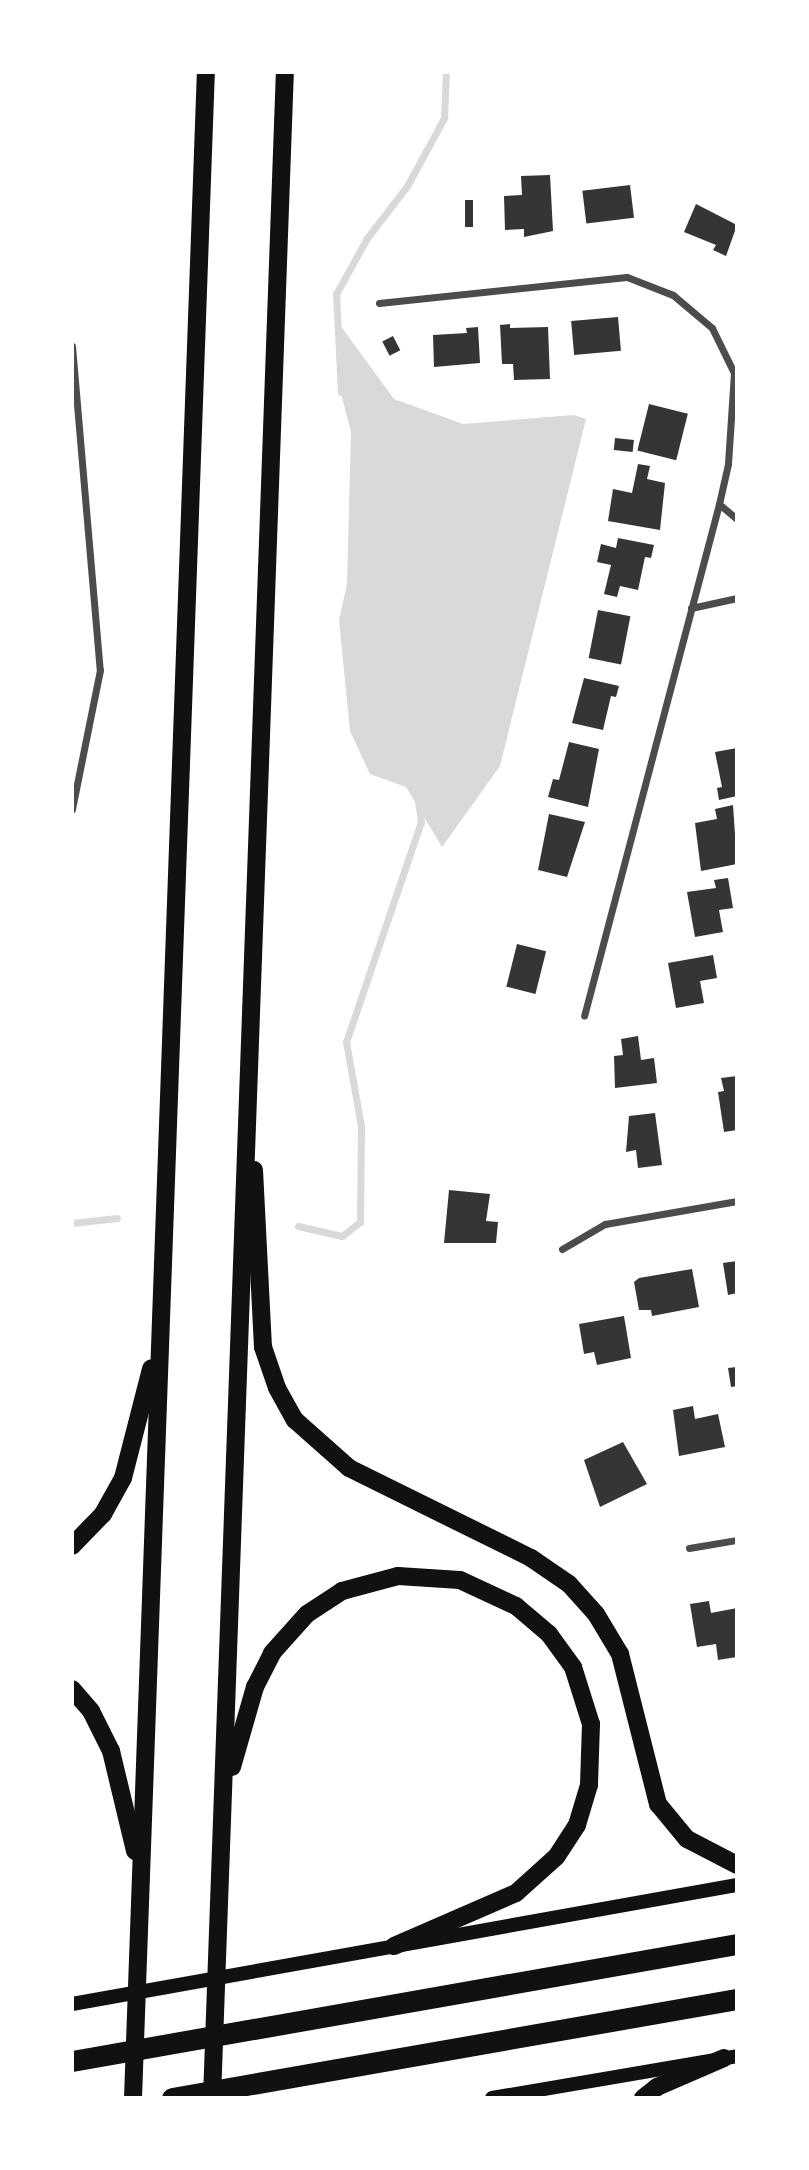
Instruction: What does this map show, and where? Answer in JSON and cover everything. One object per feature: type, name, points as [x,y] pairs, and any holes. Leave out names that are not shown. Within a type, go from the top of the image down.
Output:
[{"type":"highway","points":[[72,2061],[737,1944]]},
{"type":"highway","points":[[172,2098],[737,1999]]},
{"type":"main road","points":[[133,2098],[206,72]]},
{"type":"main road","points":[[212,2098],[285,72]]},
{"type":"main road","points":[[247,1100],[261,1243],[263,1347],[284,1403],[306,1433],[340,1462],[531,1558],[569,1584],[596,1614],[620,1654],[659,1804],[687,1839],[737,1866]]},
{"type":"main road","points":[[72,1546],[103,1514],[122,1478],[160,1332]]},
{"type":"main road","points":[[224,1794],[255,1687],[272,1653],[307,1614],[341,1591],[379,1579],[438,1576],[479,1586],[533,1618],[573,1667],[591,1724],[589,1785],[577,1825],[556,1857],[516,1893],[394,1946]]},
{"type":"main road","points":[[72,1689],[91,1711],[111,1751],[141,1879]]},
{"type":"main road","points":[[72,2004],[737,1885]]},
{"type":"main road","points":[[492,2098],[731,2057]]},
{"type":"main road","points":[[643,2098],[657,2087],[731,2057]]},
{"type":"street","points":[[379,303],[627,277],[673,295],[712,328],[734,373],[728,464],[719,505],[583,1016]]},
{"type":"street","points":[[72,346],[100,670],[72,809]]},
{"type":"street","points":[[719,505],[737,519]]},
{"type":"street","points":[[691,608],[737,598]]},
{"type":"street","points":[[562,1249],[605,1224],[737,1201]]},
{"type":"street","points":[[689,1548],[737,1540]]},
{"type":"shaded area","points":[[337,321],[394,399],[463,424],[573,415],[586,419],[500,766],[442,847],[406,787],[370,774],[350,731],[339,620],[347,584],[351,432],[340,390]]},
{"type":"building","points":[[550,175],[553,231],[524,237],[524,229],[505,230],[504,196],[522,195],[521,176]]},
{"type":"building","points":[[630,185],[634,218],[586,224],[582,191]]},
{"type":"building","points":[[465,200],[473,200],[473,227],[465,227]]},
{"type":"building","points":[[696,204],[737,225],[726,256],[713,250],[716,245],[684,232]]},
{"type":"building","points":[[618,317],[621,351],[574,355],[571,321]]},
{"type":"building","points":[[510,324],[510,328],[548,327],[550,379],[514,380],[513,364],[502,364],[500,325]]},
{"type":"building","points":[[478,327],[480,363],[434,367],[433,335],[467,333],[466,328]]},
{"type":"building","points":[[393,336],[400,350],[390,356],[382,341]]},
{"type":"building","points":[[649,404],[688,414],[676,460],[637,451]]},
{"type":"building","points":[[615,438],[634,440],[633,452],[614,450]]},
{"type":"building","points":[[638,464],[650,466],[647,479],[665,483],[660,530],[608,521],[613,489],[632,493]]},
{"type":"building","points":[[618,538],[654,545],[651,558],[645,557],[638,590],[620,586],[617,597],[604,594],[611,565],[597,562],[601,544],[616,548]]},
{"type":"building","points":[[598,610],[630,616],[621,664],[589,658]]},
{"type":"building","points":[[584,678],[619,686],[616,697],[611,696],[603,730],[572,723]]},
{"type":"building","points":[[569,742],[599,749],[588,807],[548,797],[553,779],[559,780]]},
{"type":"building","points":[[737,748],[737,796],[719,800],[717,788],[722,787],[715,752]]},
{"type":"building","points":[[733,805],[737,864],[701,871],[695,823],[717,819],[715,809]]},
{"type":"building","points":[[549,814],[585,822],[567,877],[538,870]]},
{"type":"building","points":[[728,878],[733,908],[719,910],[723,932],[695,937],[687,892],[716,888],[714,880]]},
{"type":"building","points":[[517,944],[546,951],[535,994],[506,987]]},
{"type":"building","points":[[713,955],[717,978],[700,981],[704,1003],[676,1008],[668,963]]},
{"type":"building","points":[[638,1036],[641,1060],[654,1058],[657,1083],[615,1088],[614,1056],[623,1055],[621,1039]]},
{"type":"building","points":[[737,1076],[737,1130],[724,1132],[718,1092],[724,1091],[721,1078]]},
{"type":"building","points":[[655,1113],[662,1165],[638,1168],[636,1150],[626,1152],[629,1116]]},
{"type":"building","points":[[449,1190],[490,1194],[486,1221],[498,1222],[496,1243],[444,1243]]},
{"type":"building","points":[[737,1261],[737,1293],[728,1295],[723,1263]]},
{"type":"building","points":[[692,1269],[699,1307],[652,1316],[651,1310],[639,1310],[634,1282],[639,1278]]},
{"type":"building","points":[[624,1316],[631,1358],[597,1365],[594,1352],[584,1354],[579,1324]]},
{"type":"building","points":[[737,1367],[737,1386],[731,1387],[728,1368]]},
{"type":"building","points":[[693,1406],[695,1419],[718,1414],[725,1447],[679,1456],[673,1410]]},
{"type":"building","points":[[623,1442],[647,1484],[600,1507],[584,1460]]},
{"type":"building","points":[[709,1601],[711,1613],[737,1608],[737,1657],[718,1660],[716,1644],[697,1647],[690,1604]]},
{"type":"waterway","points":[[341,392],[336,294],[367,238],[407,186],[444,118],[446,72]]},
{"type":"waterway","points":[[298,1226],[342,1236],[360,1222],[361,1126],[346,1042],[421,822],[417,793]]},
{"type":"waterway","points":[[72,1223],[117,1218]]}]
